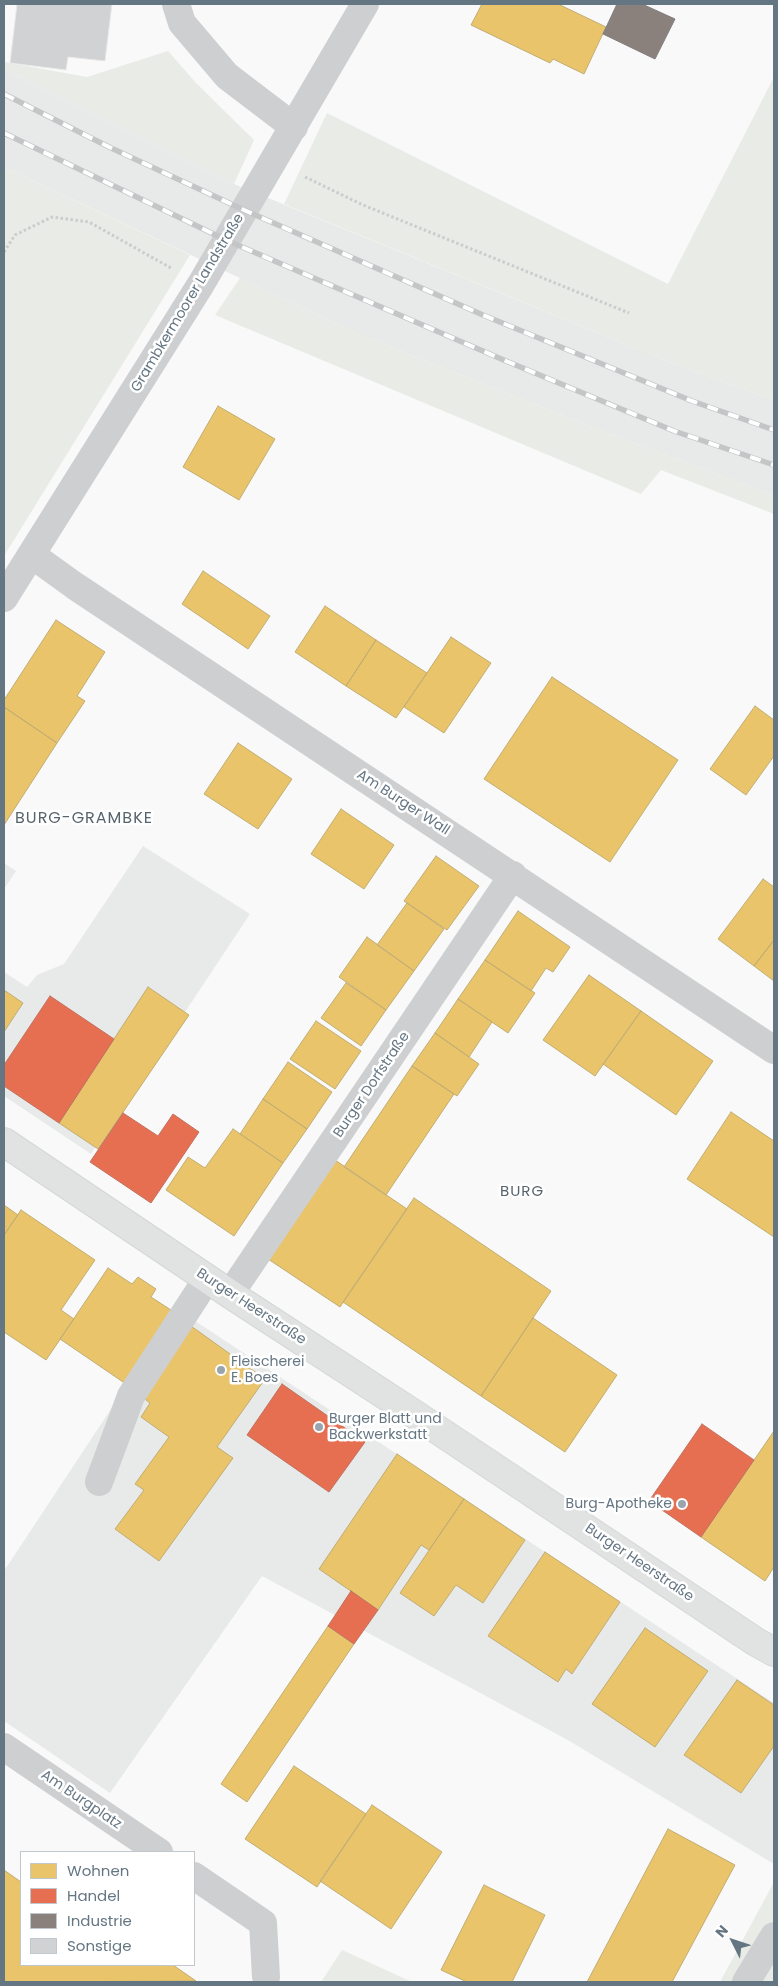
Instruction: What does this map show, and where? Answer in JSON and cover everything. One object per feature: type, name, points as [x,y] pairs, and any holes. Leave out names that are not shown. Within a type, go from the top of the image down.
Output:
[{"type":"main road","name":"Burger Heerstraße","points":[[4,1142],[207,1279],[419,1417],[756,1642],[774,1652]]},
{"type":"street","points":[[176,4],[182,23],[227,76],[294,127]]},
{"type":"street","name":"Grambkermoorer Landstraße","points":[[4,598],[201,284],[365,4]]},
{"type":"street","name":"Am Burger Wall","points":[[32,555],[74,586],[774,1050]]},
{"type":"street","name":"Burger Dorfstraße","points":[[230,1294],[513,876]]},
{"type":"street","points":[[99,1482],[131,1396],[207,1279]]},
{"type":"street","name":"Am Burgplatz","points":[[4,1747],[158,1851]]},
{"type":"street","points":[[195,1877],[263,1923],[266,1977]]},
{"type":"street","points":[[746,1982],[774,1936]]},
{"type":"path","points":[[272,162],[363,205],[629,313]]},
{"type":"path","points":[[4,252],[15,235],[52,217],[89,222],[201,284]]},
{"type":"shaded area","points":[[168,51],[196,83],[254,140],[234,184],[4,69],[4,62],[87,77]]},
{"type":"shaded area","points":[[4,69],[234,184],[664,360],[774,400],[774,496],[592,427],[363,336],[4,167]]},
{"type":"shaded area","points":[[774,77],[774,400],[664,360],[284,204],[327,113],[668,284]]},
{"type":"shaded area","points":[[4,167],[190,255],[4,556]]},
{"type":"shaded area","points":[[240,278],[363,336],[592,427],[774,496],[774,514],[661,470],[641,494],[215,315]]},
{"type":"shaded area","points":[[143,846],[250,914],[91,1154],[4,1096],[4,972],[27,987],[37,975],[64,964]]},
{"type":"shaded area","points":[[4,863],[16,871],[4,889]]},
{"type":"shaded area","points":[[177,1309],[774,1703],[774,1864],[566,1739],[262,1576],[110,1793],[4,1721],[4,1571]]},
{"type":"shaded area","points":[[774,1882],[774,1982],[720,1982]]},
{"type":"shaded area","points":[[342,1950],[412,1982],[321,1982]]},
{"type":"building: Wohnen","points":[[482,4],[558,4],[606,27],[584,74],[553,59],[550,63],[471,25]]},
{"type":"building: Wohnen","points":[[218,406],[275,439],[239,500],[183,467]]},
{"type":"building: Wohnen","points":[[203,571],[270,616],[248,649],[182,604]]},
{"type":"building: Wohnen","points":[[325,606],[376,640],[346,686],[295,652]]},
{"type":"building: Wohnen","points":[[56,620],[105,652],[77,696],[85,701],[57,743],[4,707],[4,700]]},
{"type":"building: Wohnen","points":[[451,637],[491,663],[444,733],[404,707]]},
{"type":"building: Wohnen","points":[[376,640],[427,673],[396,718],[346,686]]},
{"type":"building: Wohnen","points":[[552,677],[678,760],[610,862],[484,779]]},
{"type":"building: Wohnen","points":[[755,706],[774,720],[774,756],[746,795],[710,769]]},
{"type":"building: Wohnen","points":[[4,707],[57,743],[4,825]]},
{"type":"building: Wohnen","points":[[238,743],[292,779],[258,829],[204,794]]},
{"type":"building: Wohnen","points":[[341,809],[394,845],[364,889],[311,854]]},
{"type":"building: Wohnen","points":[[436,856],[479,886],[447,930],[404,901]]},
{"type":"building: Wohnen","points":[[763,879],[774,887],[774,940],[754,966],[718,939]]},
{"type":"building: Wohnen","points":[[407,903],[444,929],[414,971],[377,945]]},
{"type":"building: Wohnen","points":[[518,911],[570,947],[553,972],[546,968],[531,991],[485,960]]},
{"type":"building: Wohnen","points":[[367,937],[414,971],[386,1010],[339,977]]},
{"type":"building: Wohnen","points":[[774,940],[774,981],[754,966]]},
{"type":"building: Wohnen","points":[[485,960],[535,993],[508,1033],[458,999]]},
{"type":"building: Wohnen","points":[[589,975],[641,1011],[595,1076],[543,1040]]},
{"type":"building: Wohnen","points":[[346,983],[386,1010],[361,1046],[321,1018]]},
{"type":"building: Wohnen","points":[[148,987],[189,1015],[98,1149],[59,1123]]},
{"type":"building: Wohnen","points":[[4,990],[23,1003],[4,1032]]},
{"type":"building: Wohnen","points":[[458,999],[492,1022],[469,1057],[435,1033]]},
{"type":"building: Wohnen","points":[[641,1011],[713,1061],[676,1115],[603,1064]]},
{"type":"building: Wohnen","points":[[316,1021],[361,1051],[335,1089],[290,1059]]},
{"type":"building: Wohnen","points":[[435,1033],[479,1064],[457,1096],[412,1066]]},
{"type":"building: Wohnen","points":[[288,1062],[332,1092],[307,1129],[263,1099]]},
{"type":"building: Wohnen","points":[[412,1066],[454,1094],[386,1195],[344,1167]]},
{"type":"building: Wohnen","points":[[263,1099],[307,1129],[283,1163],[240,1134]]},
{"type":"building: Wohnen","points":[[731,1112],[774,1141],[774,1237],[687,1179]]},
{"type":"building: Wohnen","points":[[233,1129],[283,1163],[234,1236],[166,1190],[188,1157],[205,1168]]},
{"type":"building: Wohnen","points":[[335,1160],[407,1209],[340,1307],[268,1259]]},
{"type":"building: Wohnen","points":[[414,1198],[551,1291],[481,1396],[343,1302]]},
{"type":"building: Wohnen","points":[[4,1205],[18,1215],[4,1235]]},
{"type":"building: Wohnen","points":[[21,1210],[95,1260],[61,1310],[74,1319],[46,1360],[4,1332],[4,1235]]},
{"type":"building: Wohnen","points":[[108,1268],[132,1284],[138,1277],[156,1289],[151,1297],[174,1312],[126,1384],[60,1339]]},
{"type":"building: Wohnen","points":[[533,1318],[617,1375],[565,1452],[481,1396]]},
{"type":"building: Wohnen","points":[[191,1326],[265,1379],[217,1447],[233,1458],[159,1561],[115,1529],[144,1490],[135,1484],[169,1437],[141,1417],[150,1403],[141,1396]]},
{"type":"building: Wohnen","points":[[774,1431],[774,1567],[765,1581],[701,1537]]},
{"type":"building: Wohnen","points":[[397,1454],[464,1499],[429,1550],[421,1545],[378,1610],[319,1569]]},
{"type":"building: Wohnen","points":[[464,1499],[525,1540],[483,1603],[456,1585],[434,1616],[400,1593]]},
{"type":"building: Wohnen","points":[[545,1552],[620,1602],[572,1674],[566,1669],[558,1682],[488,1636]]},
{"type":"building: Wohnen","points":[[328,1626],[354,1644],[247,1802],[221,1784]]},
{"type":"building: Wohnen","points":[[645,1628],[708,1671],[655,1747],[592,1704]]},
{"type":"building: Wohnen","points":[[737,1680],[774,1705],[774,1746],[741,1793],[684,1755]]},
{"type":"building: Wohnen","points":[[294,1766],[366,1814],[317,1887],[245,1839]]},
{"type":"building: Wohnen","points":[[372,1805],[442,1852],[391,1929],[320,1881]]},
{"type":"building: Wohnen","points":[[668,1829],[735,1865],[672,1982],[587,1982]]},
{"type":"building: Wohnen","points":[[4,1870],[20,1881],[20,1966],[174,1966],[196,1981],[4,1982]]},
{"type":"building: Wohnen","points":[[484,1885],[545,1915],[512,1982],[467,1982],[441,1970]]},
{"type":"building: Handel","points":[[50,996],[114,1039],[59,1123],[4,1086],[4,1065]]},
{"type":"building: Handel","points":[[123,1113],[158,1136],[173,1114],[199,1132],[151,1203],[90,1162]]},
{"type":"building: Handel","points":[[282,1384],[365,1442],[329,1492],[247,1435]]},
{"type":"building: Handel","points":[[702,1424],[754,1460],[701,1537],[649,1501]]},
{"type":"building: Handel","points":[[351,1591],[378,1610],[354,1644],[328,1626]]},
{"type":"building: Industrie","points":[[617,4],[642,4],[675,19],[655,59],[603,34]]},
{"type":"building: Sonstige","points":[[17,4],[112,4],[105,61],[68,57],[66,70],[10,63]]},
{"type":"railway","points":[[4,94],[109,147],[244,210],[483,315],[692,401],[774,430]]},
{"type":"railway","points":[[4,133],[226,240],[506,361],[674,431],[774,465]]},
{"type":"place","name":"Fleischerei E. Boes","points":[[221,1370]]},
{"type":"place","name":"Burger Blatt und Backwerkstatt","points":[[319,1427]]},
{"type":"place","name":"Burg-Apotheke","points":[[682,1504]]},
{"type":"district","name":"BURG-GRAMBKE","points":[[84,819]]},
{"type":"district","name":"BURG","points":[[522,1192]]}]
